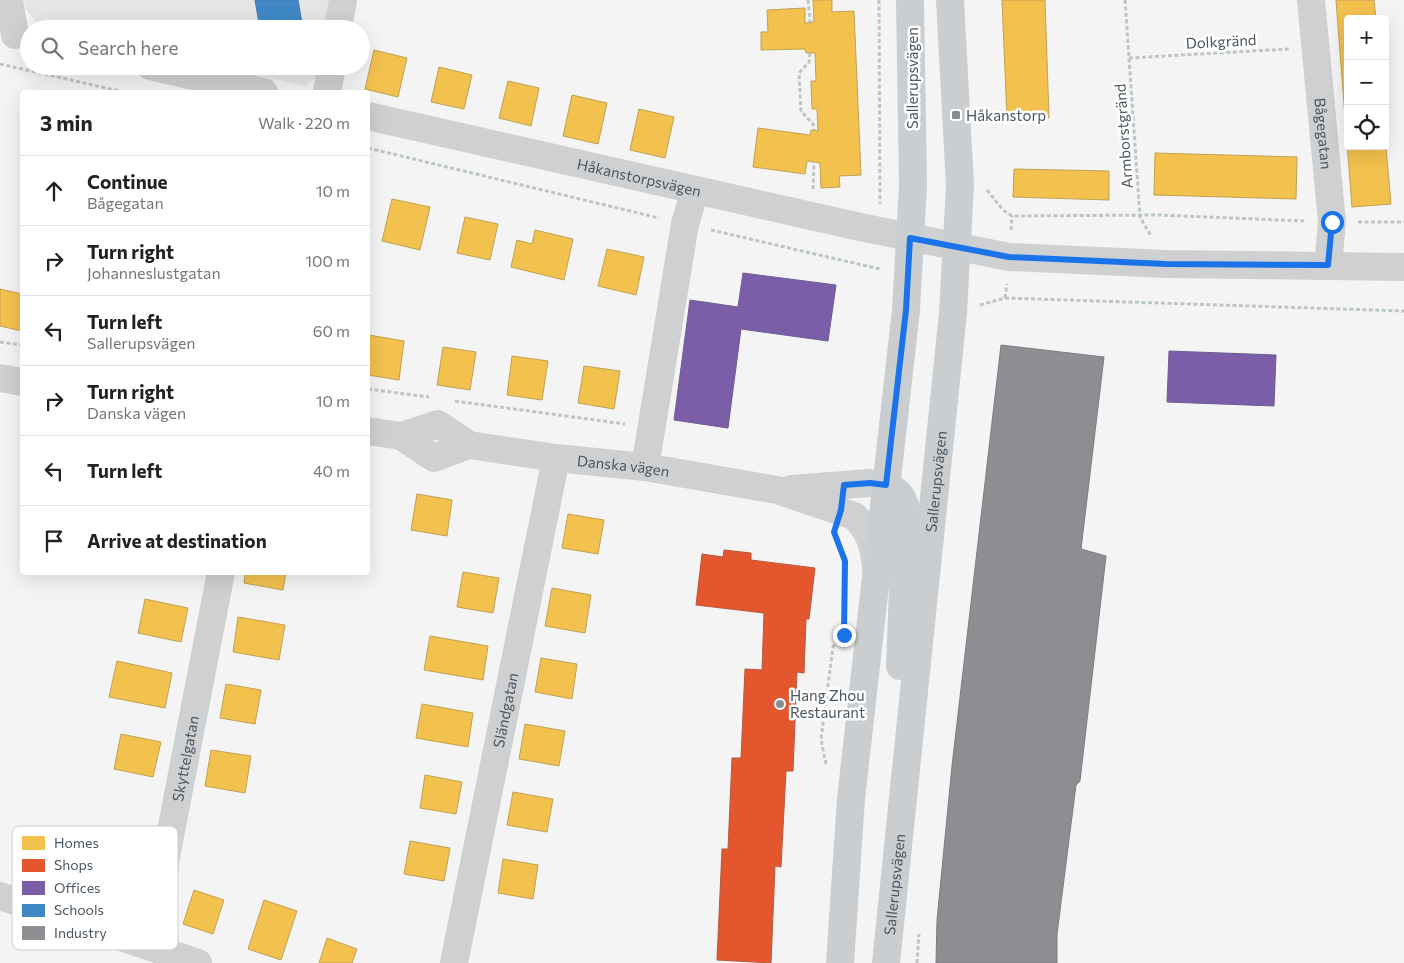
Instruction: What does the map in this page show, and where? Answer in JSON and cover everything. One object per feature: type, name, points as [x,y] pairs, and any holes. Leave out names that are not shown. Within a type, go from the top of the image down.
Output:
[{"type":"main road","name":"Sallerupsvägen","points":[[840,963],[851,799],[906,310],[913,186],[910,0]]},
{"type":"main road","name":"Sallerupsvägen","points":[[886,963],[953,313],[960,186],[950,0]]},
{"type":"main road","points":[[886,485],[897,491],[903,498],[906,509],[899,670],[910,729]]},
{"type":"street","points":[[8,0],[15,36]]},
{"type":"street","points":[[340,20],[343,0]]},
{"type":"street","name":"Bågegatan","points":[[1311,0],[1332,222],[1328,265]]},
{"type":"street","points":[[189,75],[255,90]]},
{"type":"street","points":[[327,90],[330,75]]},
{"type":"street","name":"Håkanstorpsvägen","points":[[370,116],[910,238],[1009,257],[1166,264],[1404,267]]},
{"type":"street","points":[[645,467],[685,224],[695,190]]},
{"type":"street","points":[[0,378],[20,382]]},
{"type":"street","name":"Danska vägen","points":[[370,431],[401,436],[434,458],[469,445],[556,458],[645,467],[777,490],[841,510],[854,516],[864,525],[874,548],[877,571]]},
{"type":"street","name":"Sländgatan","points":[[454,963],[556,458]]},
{"type":"street","name":"Danska vägen","points":[[777,490],[870,483],[886,485]]},
{"type":"street","name":"Skyttelgatan","points":[[172,826],[220,575]]},
{"type":"street","points":[[0,896],[12,900]]},
{"type":"street","points":[[163,950],[198,963]]},
{"type":"path","points":[[808,0],[810,22]]},
{"type":"path","points":[[879,0],[880,186],[913,186]]},
{"type":"path","name":"Armborstgränd","points":[[1125,0],[1140,217],[1166,264]]},
{"type":"path","name":"Dolkgränd","points":[[1129,58],[1315,48]]},
{"type":"path","points":[[810,53],[809,62],[799,73],[800,111],[813,124],[814,130]]},
{"type":"path","points":[[0,64],[20,69]]},
{"type":"path","points":[[49,75],[115,90]]},
{"type":"path","points":[[370,148],[880,269]]},
{"type":"path","points":[[960,186],[981,186],[990,192],[1003,210],[1012,216],[1140,217],[1159,215],[1332,222],[1404,222]]},
{"type":"path","points":[[1005,298],[1404,311]]},
{"type":"path","points":[[0,342],[20,345]]},
{"type":"path","points":[[370,389],[436,398]]},
{"type":"path","points":[[446,399],[653,420]]},
{"type":"path","points":[[841,510],[834,532],[845,561],[844,598]]},
{"type":"path","points":[[827,769],[821,739],[833,647],[844,635]]},
{"type":"shaded area","points":[[24,0],[329,0],[327,20],[35,20],[26,10]]},
{"type":"shaded area","points":[[257,75],[319,75],[305,86]]},
{"type":"building: Homes","points":[[813,0],[832,0],[832,12],[854,11],[861,175],[839,176],[840,187],[821,188],[820,163],[807,161],[805,174],[753,167],[758,128],[810,135],[811,130],[818,131],[817,109],[812,109],[811,81],[816,81],[815,53],[806,53],[805,49],[761,50],[761,32],[768,32],[767,10],[805,8],[805,23],[814,22]]},
{"type":"building: Homes","points":[[1002,0],[1045,0],[1049,118],[1007,119]]},
{"type":"building: Homes","points":[[1336,0],[1374,0],[1376,15],[1344,15],[1344,104]]},
{"type":"building: Homes","points":[[374,50],[407,58],[398,97],[365,89],[368,75],[370,75]]},
{"type":"building: Homes","points":[[439,67],[472,75],[464,109],[431,102]]},
{"type":"building: Homes","points":[[508,81],[539,88],[531,126],[499,118]]},
{"type":"building: Homes","points":[[572,95],[607,103],[598,144],[563,136]]},
{"type":"building: Homes","points":[[639,109],[674,117],[665,158],[630,150]]},
{"type":"building: Homes","points":[[1348,150],[1386,150],[1391,204],[1352,207]]},
{"type":"building: Homes","points":[[1155,153],[1297,157],[1296,199],[1154,195]]},
{"type":"building: Homes","points":[[1014,169],[1109,171],[1109,200],[1013,197]]},
{"type":"building: Homes","points":[[392,199],[430,207],[420,250],[382,241]]},
{"type":"building: Homes","points":[[465,217],[498,224],[490,260],[457,253]]},
{"type":"building: Homes","points":[[535,230],[573,239],[564,280],[511,267],[517,240],[532,244]]},
{"type":"building: Homes","points":[[607,249],[644,257],[636,295],[598,286]]},
{"type":"building: Homes","points":[[0,289],[20,294],[20,331],[0,326]]},
{"type":"building: Homes","points":[[370,335],[404,341],[399,380],[370,375]]},
{"type":"building: Homes","points":[[443,347],[476,352],[470,390],[437,385]]},
{"type":"building: Homes","points":[[512,356],[548,361],[542,400],[507,395]]},
{"type":"building: Homes","points":[[584,366],[620,371],[614,409],[578,403]]},
{"type":"building: Homes","points":[[417,494],[452,500],[447,536],[411,530]]},
{"type":"building: Homes","points":[[568,514],[604,520],[598,554],[562,548]]},
{"type":"building: Homes","points":[[463,572],[499,578],[493,613],[457,607]]},
{"type":"building: Homes","points":[[245,575],[286,575],[283,590],[244,583]]},
{"type":"building: Homes","points":[[552,588],[591,595],[585,633],[545,626]]},
{"type":"building: Homes","points":[[145,599],[188,608],[181,642],[138,633]]},
{"type":"building: Homes","points":[[238,617],[285,625],[279,660],[233,652]]},
{"type":"building: Homes","points":[[430,636],[488,646],[483,680],[424,670]]},
{"type":"building: Homes","points":[[541,658],[577,664],[572,699],[535,692]]},
{"type":"building: Homes","points":[[117,661],[172,673],[165,708],[109,697]]},
{"type":"building: Homes","points":[[226,684],[261,690],[255,724],[220,718]]},
{"type":"building: Homes","points":[[422,704],[473,713],[468,747],[416,738]]},
{"type":"building: Homes","points":[[525,724],[565,731],[559,766],[519,759]]},
{"type":"building: Homes","points":[[121,734],[161,742],[153,777],[114,769]]},
{"type":"building: Homes","points":[[211,750],[251,756],[245,793],[205,786]]},
{"type":"building: Homes","points":[[425,775],[462,782],[456,814],[420,808]]},
{"type":"building: Homes","points":[[513,792],[553,799],[547,832],[507,825]]},
{"type":"building: Homes","points":[[410,841],[450,848],[444,881],[404,874]]},
{"type":"building: Homes","points":[[503,859],[538,865],[533,899],[498,893]]},
{"type":"building: Homes","points":[[194,890],[224,900],[213,934],[183,924]]},
{"type":"building: Homes","points":[[264,900],[297,911],[281,960],[248,949]]},
{"type":"building: Homes","points":[[327,938],[357,949],[352,963],[319,963]]},
{"type":"building: Shops","points":[[724,550],[751,553],[751,560],[815,568],[809,619],[806,619],[804,673],[797,672],[793,771],[786,771],[781,867],[775,866],[771,963],[717,960],[722,849],[728,849],[732,758],[741,758],[745,669],[762,670],[764,613],[696,605],[702,554],[723,557]]},
{"type":"building: Offices","points":[[743,273],[836,285],[828,341],[741,329],[728,428],[674,420],[690,300],[738,307]]},
{"type":"building: Offices","points":[[1169,351],[1276,355],[1274,406],[1167,402]]},
{"type":"building: Schools","points":[[255,0],[298,0],[301,20],[258,20]]},
{"type":"building: Industry","points":[[1001,345],[1104,357],[1081,549],[1106,556],[1080,781],[1076,785],[1057,934],[1057,963],[936,963],[937,920],[952,766]]},
{"type":"place","name":"Håkanstorp","points":[[956,115]]},
{"type":"place","name":"Hang Zhou Restaurant","points":[[780,704]]},
{"type":"route","points":[[844,635],[845,561],[834,532],[841,510],[844,485],[870,483],[886,485],[906,310],[910,238],[1009,257],[1166,264],[1328,265],[1332,222]]}]
